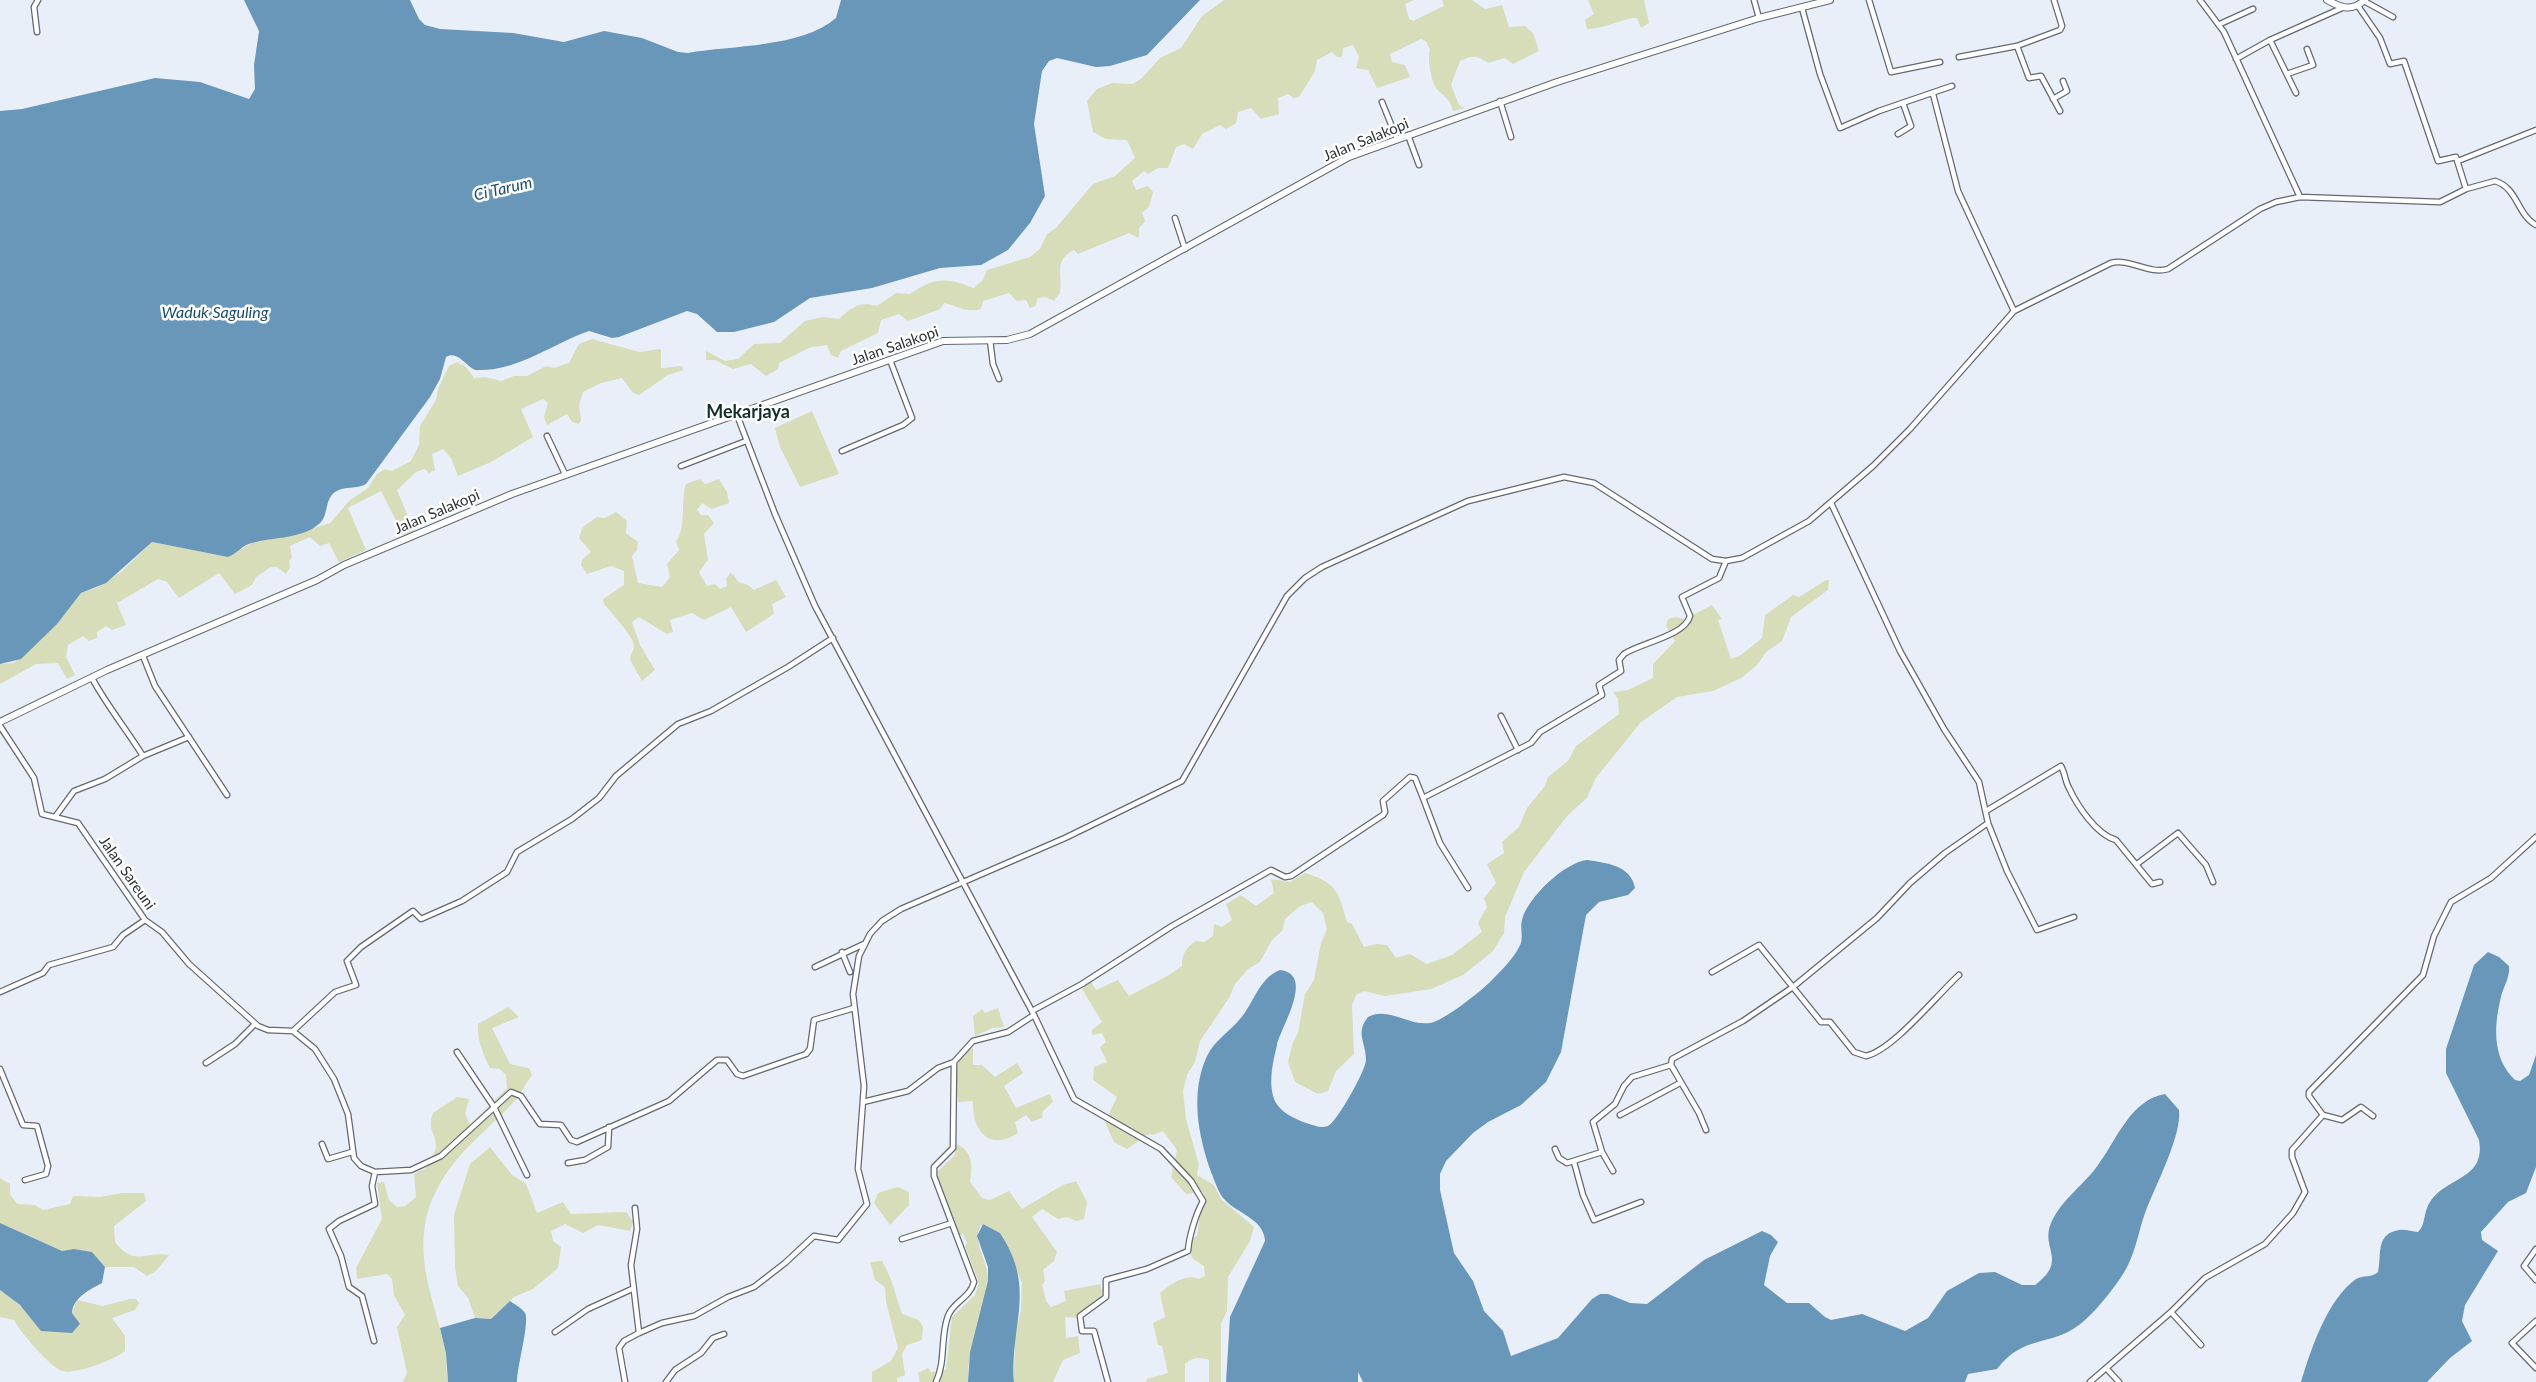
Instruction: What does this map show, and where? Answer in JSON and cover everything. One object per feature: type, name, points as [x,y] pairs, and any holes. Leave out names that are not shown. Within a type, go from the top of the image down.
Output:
[{"type":"street","points":[[37,32],[34,7],[38,0]]},
{"type":"street","points":[[1754,0],[1759,18]]},
{"type":"street","name":"Jalan Salakopi","points":[[0,722],[92,678],[317,580],[344,565],[565,474],[947,340],[1010,339],[1030,334],[1345,158],[1500,101],[1759,18],[1830,0]]},
{"type":"street","points":[[1869,0],[1891,72],[1940,62]]},
{"type":"street","points":[[1959,57],[2017,46],[2061,29],[2054,0]]},
{"type":"street","points":[[2200,0],[2220,24],[2301,197]]},
{"type":"street","points":[[2327,0],[2342,8]]},
{"type":"street","points":[[2236,59],[2270,40],[2342,8],[2362,2],[2393,17]]},
{"type":"street","points":[[2362,2],[2390,64],[2404,62],[2438,161],[2455,157],[2466,189]]},
{"type":"street","points":[[1802,8],[1820,74],[1840,128],[1952,86]]},
{"type":"street","points":[[2220,24],[2253,9]]},
{"type":"street","points":[[2270,40],[2296,93]]},
{"type":"street","points":[[2017,46],[2029,78],[2041,76],[2060,111]]},
{"type":"street","points":[[2287,74],[2313,65],[2307,49]]},
{"type":"street","points":[[2054,99],[2067,91],[2063,81]]},
{"type":"street","points":[[1933,94],[1958,191],[2014,311]]},
{"type":"street","points":[[1500,101],[1511,137]]},
{"type":"street","points":[[1382,102],[1397,139]]},
{"type":"street","points":[[1898,134],[1911,126],[1903,103]]},
{"type":"street","points":[[2458,161],[2536,130]]},
{"type":"street","points":[[1408,135],[1419,165]]},
{"type":"street","points":[[625,1382],[619,1348],[624,1341],[662,1323],[694,1316],[728,1297],[752,1289],[777,1270],[815,1235],[837,1240],[866,1206],[858,1169],[863,1102],[854,985],[864,944],[878,924],[890,914],[963,883],[1181,782],[1204,746],[1293,589],[1322,567],[1468,501],[1557,477],[1594,483],[1695,550],[1716,560],[1726,561],[1746,557],[1797,529],[1831,503],[1896,445],[2014,311],[2113,262],[2159,270],[2168,269],[2266,206],[2301,197],[2440,202],[2488,181],[2502,183],[2510,189],[2529,220],[2536,225]]},
{"type":"street","points":[[1175,218],[1185,249]]},
{"type":"street","points":[[990,340],[993,364],[999,379]]},
{"type":"street","points":[[842,451],[903,425],[912,418],[890,360]]},
{"type":"street","points":[[737,415],[806,585],[1033,1013],[1074,1099],[1161,1149],[1191,1181],[1203,1201],[1195,1216],[1195,1228],[1188,1251],[1147,1269],[1107,1280],[1106,1297],[1080,1316],[1082,1331],[1094,1331],[1108,1382]]},
{"type":"street","points":[[547,435],[565,474]]},
{"type":"street","points":[[681,466],[746,441]]},
{"type":"street","points":[[1831,503],[1900,651],[1939,720],[1979,782],[1988,823],[2007,872],[2037,930],[2073,917]]},
{"type":"street","points":[[1423,798],[1531,743],[1546,729],[1602,694],[1599,685],[1621,672],[1619,660],[1624,654],[1670,634],[1686,624],[1690,616],[1682,597],[1719,578],[1726,561]]},
{"type":"street","points":[[293,1030],[335,992],[356,985],[347,962],[361,947],[413,911],[421,919],[428,918],[462,901],[507,872],[517,852],[592,804],[604,793],[616,776],[678,723],[711,711],[833,638]]},
{"type":"street","points":[[143,656],[155,686],[227,795]]},
{"type":"street","points":[[92,678],[107,706],[136,743],[143,756]]},
{"type":"street","points":[[1501,716],[1518,750]]},
{"type":"street","name":"Jalan Sareuni","points":[[0,726],[34,778],[42,814],[78,823],[145,920],[162,932],[189,964],[255,1024]]},
{"type":"street","points":[[55,817],[75,791],[105,779],[143,756],[189,737]]},
{"type":"street","points":[[1986,811],[2061,766],[2076,801],[2097,828],[2108,839],[2116,840],[2152,884],[2160,882]]},
{"type":"street","points":[[863,1102],[908,1091],[933,1071],[954,1062],[971,1042],[1008,1032],[1033,1013],[1172,926],[1271,870],[1285,877],[1291,876],[1383,815],[1383,801],[1410,777],[1414,778],[1440,843],[1468,888]]},
{"type":"street","points":[[1706,1130],[1701,1116],[1671,1065],[1672,1059],[1743,1022],[1793,987],[1877,918],[1911,883],[1945,853],[1988,823]]},
{"type":"street","points":[[2137,864],[2178,833],[2206,865],[2213,882]]},
{"type":"street","points":[[2373,1116],[2361,1107],[2342,1120],[2323,1115],[2309,1096],[2309,1092],[2423,975],[2434,936],[2451,902],[2491,878],[2536,837]]},
{"type":"street","points":[[0,992],[43,973],[49,965],[55,962],[113,947],[123,935],[145,920]]},
{"type":"street","points":[[815,967],[842,952],[864,944]]},
{"type":"street","points":[[1712,972],[1758,945],[1821,1022],[1830,1022],[1854,1052],[1866,1056],[1903,1034],[1916,1016],[1959,975]]},
{"type":"street","points":[[842,952],[850,972]]},
{"type":"street","points":[[206,1063],[235,1044],[255,1024],[268,1030],[293,1030],[315,1049],[334,1079],[348,1114],[352,1152],[361,1166],[375,1172],[411,1170],[451,1149],[506,1094],[518,1094],[540,1124],[560,1125],[576,1143],[669,1101],[717,1060],[727,1060],[737,1074],[743,1076],[806,1054],[810,1049],[814,1020],[854,1008]]},
{"type":"street","points":[[457,1052],[494,1107],[527,1175]]},
{"type":"street","points":[[936,1382],[941,1368],[948,1314],[969,1294],[974,1282],[933,1173],[936,1166],[953,1148],[954,1062]]},
{"type":"street","points":[[1613,1171],[1602,1152],[1593,1124],[1595,1119],[1615,1104],[1632,1077],[1671,1065]]},
{"type":"street","points":[[0,1069],[23,1125],[37,1126],[48,1166],[46,1174],[25,1180]]},
{"type":"street","points":[[1620,1115],[1680,1083]]},
{"type":"street","points":[[2090,1382],[2171,1312],[2205,1278],[2265,1244],[2293,1213],[2305,1192],[2294,1165],[2292,1150],[2323,1115]]},
{"type":"street","points":[[568,1164],[585,1160],[608,1147],[609,1127]]},
{"type":"street","points":[[322,1144],[328,1159],[352,1152]]},
{"type":"street","points":[[1555,1149],[1562,1160],[1567,1163],[1602,1152]]},
{"type":"street","points":[[1574,1162],[1583,1195],[1594,1220],[1641,1202]]},
{"type":"street","points":[[374,1341],[362,1296],[349,1287],[341,1256],[329,1229],[339,1221],[375,1204],[372,1186],[375,1172]]},
{"type":"street","points":[[635,1208],[637,1229],[631,1265],[632,1289],[639,1333]]},
{"type":"street","points":[[902,1239],[951,1223]]},
{"type":"street","points":[[2536,1249],[2524,1266],[2536,1280]]},
{"type":"street","points":[[555,1332],[588,1309],[632,1289]]},
{"type":"street","points":[[2171,1312],[2201,1346]]},
{"type":"street","points":[[2536,1321],[2512,1341],[2519,1353],[2536,1368]]},
{"type":"street","points":[[666,1382],[675,1370],[701,1353],[713,1338],[724,1334]]},
{"type":"street","points":[[2107,1369],[2118,1382]]},
{"type":"green space","points":[[1224,0],[1414,0],[1405,4],[1409,19],[1413,21],[1444,6],[1442,0],[1472,0],[1485,9],[1502,5],[1509,27],[1525,26],[1533,33],[1539,51],[1513,64],[1505,58],[1488,63],[1475,57],[1460,61],[1451,85],[1459,105],[1465,108],[1453,111],[1448,100],[1434,84],[1429,63],[1430,50],[1426,41],[1421,39],[1390,54],[1392,62],[1405,65],[1410,77],[1377,88],[1368,70],[1356,68],[1359,57],[1353,45],[1343,48],[1342,57],[1337,57],[1332,52],[1317,60],[1315,71],[1299,97],[1294,98],[1288,94],[1278,98],[1279,114],[1261,119],[1251,108],[1238,112],[1236,123],[1226,129],[1220,125],[1202,134],[1193,149],[1184,144],[1176,147],[1168,168],[1158,168],[1148,174],[1144,171],[1132,181],[1136,190],[1148,186],[1153,192],[1149,207],[1142,213],[1145,221],[1139,228],[1139,238],[1129,233],[1078,254],[1074,250],[1067,254],[1060,268],[1060,293],[1054,301],[1045,297],[1038,298],[1035,306],[1030,308],[1026,300],[1017,301],[1009,293],[983,301],[981,309],[966,310],[944,303],[940,309],[908,321],[899,314],[881,320],[878,333],[841,351],[838,358],[831,355],[827,345],[811,347],[779,363],[778,369],[766,376],[751,364],[733,369],[715,360],[706,360],[706,351],[725,361],[738,359],[754,344],[780,343],[805,321],[823,317],[839,319],[856,306],[865,304],[877,306],[896,293],[910,294],[926,284],[941,280],[974,288],[983,280],[987,270],[1030,257],[1040,249],[1047,234],[1056,228],[1093,184],[1115,176],[1135,158],[1127,140],[1106,139],[1093,132],[1087,101],[1097,89],[1112,83],[1133,84],[1142,78],[1160,58],[1181,48],[1202,16]]},
{"type":"green space","points":[[1588,0],[1644,0],[1649,23],[1641,28],[1637,18],[1632,18],[1587,29],[1585,20],[1594,14]]},
{"type":"green space","points":[[592,339],[639,352],[661,349],[661,368],[682,366],[683,370],[668,375],[639,395],[633,393],[622,378],[601,383],[583,392],[579,406],[581,420],[579,424],[572,422],[567,414],[547,425],[544,417],[548,403],[543,399],[521,409],[533,437],[491,462],[458,476],[451,458],[443,449],[432,454],[435,470],[429,473],[425,469],[416,472],[397,490],[414,531],[404,536],[381,491],[348,508],[366,550],[339,562],[329,543],[320,546],[310,537],[290,546],[292,558],[286,574],[277,567],[271,567],[256,577],[252,585],[235,594],[219,573],[179,598],[167,582],[158,579],[117,603],[126,625],[112,630],[106,626],[97,632],[97,638],[89,641],[83,636],[68,645],[66,657],[75,675],[67,679],[58,663],[36,664],[0,684],[0,664],[14,663],[81,593],[96,588],[121,572],[152,542],[228,557],[253,542],[292,535],[330,523],[350,500],[368,488],[377,474],[385,469],[392,471],[411,461],[419,445],[420,426],[436,400],[438,389],[449,366],[457,362],[466,367],[474,378],[485,377],[501,381],[514,376],[527,376],[546,366],[554,368],[569,363],[579,344]]},
{"type":"green space","points":[[812,411],[839,474],[800,487],[780,447],[775,428]]},
{"type":"green space","points":[[700,479],[705,484],[719,479],[727,492],[729,503],[712,509],[702,503],[697,510],[701,515],[708,515],[714,523],[704,534],[708,560],[699,572],[707,586],[715,584],[720,589],[727,586],[726,579],[730,573],[738,582],[754,590],[776,580],[786,597],[772,604],[774,614],[746,632],[731,607],[704,620],[692,613],[670,620],[673,632],[667,634],[639,617],[632,622],[640,645],[655,670],[642,681],[630,660],[634,648],[631,637],[604,604],[603,599],[624,585],[624,571],[611,566],[587,574],[581,565],[582,560],[591,552],[579,538],[583,527],[597,517],[605,518],[616,512],[627,521],[626,533],[638,542],[637,550],[632,556],[638,583],[662,587],[670,577],[667,564],[679,550],[676,542],[681,528],[686,484]]},
{"type":"green space","points":[[1829,580],[1828,590],[1791,617],[1782,641],[1766,652],[1757,665],[1741,678],[1713,691],[1677,697],[1641,722],[1595,779],[1587,798],[1568,815],[1524,872],[1505,917],[1504,933],[1493,951],[1463,975],[1431,989],[1385,996],[1364,991],[1356,995],[1352,1005],[1354,1054],[1336,1071],[1328,1091],[1318,1094],[1295,1082],[1288,1062],[1298,1033],[1305,994],[1314,980],[1321,943],[1327,929],[1323,913],[1312,902],[1300,906],[1285,919],[1282,931],[1272,940],[1260,962],[1248,969],[1235,984],[1229,998],[1200,1041],[1195,1062],[1187,1075],[1183,1091],[1186,1119],[1199,1165],[1197,1175],[1214,1185],[1221,1199],[1254,1227],[1250,1241],[1228,1277],[1227,1311],[1221,1324],[1221,1382],[1209,1382],[1209,1360],[1199,1358],[1185,1364],[1185,1382],[1146,1382],[1147,1379],[1168,1373],[1162,1346],[1158,1345],[1153,1323],[1165,1317],[1160,1293],[1184,1278],[1199,1279],[1205,1276],[1204,1266],[1192,1258],[1186,1241],[1197,1236],[1200,1214],[1206,1203],[1203,1192],[1186,1194],[1171,1177],[1177,1150],[1163,1131],[1153,1135],[1149,1134],[1127,1149],[1114,1142],[1105,1122],[1117,1097],[1093,1080],[1094,1067],[1107,1062],[1100,1047],[1106,1042],[1102,1033],[1092,1035],[1092,1030],[1102,1022],[1082,989],[1091,982],[1096,990],[1118,980],[1129,996],[1156,982],[1182,966],[1184,954],[1196,941],[1204,942],[1213,936],[1214,924],[1222,927],[1232,920],[1226,904],[1241,895],[1256,906],[1274,893],[1271,879],[1290,882],[1305,873],[1324,881],[1335,890],[1347,922],[1352,924],[1364,947],[1377,944],[1387,945],[1396,958],[1410,954],[1427,964],[1452,955],[1482,932],[1478,923],[1487,907],[1484,898],[1496,883],[1487,864],[1504,853],[1502,842],[1519,827],[1527,808],[1545,786],[1548,777],[1568,761],[1576,746],[1619,714],[1618,699],[1613,692],[1628,690],[1653,678],[1653,664],[1675,641],[1666,626],[1668,619],[1676,617],[1685,619],[1712,605],[1722,619],[1718,620],[1731,659],[1741,655],[1762,638],[1765,615],[1793,595],[1799,597]]},
{"type":"green space","points":[[508,1007],[519,1017],[492,1028],[510,1064],[529,1068],[532,1075],[514,1102],[470,1145],[448,1171],[435,1193],[427,1215],[424,1257],[427,1279],[445,1346],[448,1382],[403,1382],[407,1373],[397,1327],[405,1315],[394,1295],[392,1279],[387,1274],[357,1279],[356,1268],[382,1219],[377,1183],[384,1182],[389,1200],[397,1207],[405,1206],[416,1197],[414,1174],[426,1168],[436,1149],[431,1127],[433,1113],[457,1097],[469,1099],[465,1113],[470,1125],[507,1088],[506,1075],[500,1069],[490,1068],[485,1058],[478,1024]]},
{"type":"green space","points":[[998,1008],[1004,1027],[992,1028],[975,1036],[973,1016],[982,1009],[985,1013]]},
{"type":"green space","points":[[973,1048],[973,1065],[982,1065],[995,1077],[1017,1063],[1023,1073],[1004,1086],[1016,1108],[1050,1094],[1053,1102],[1042,1112],[1043,1117],[1032,1122],[1026,1115],[1015,1122],[1018,1133],[1007,1138],[990,1139],[984,1135],[975,1121],[973,1101],[958,1102],[956,1071],[961,1058]]},
{"type":"green space","points":[[957,1144],[966,1151],[971,1160],[970,1182],[982,1198],[990,1200],[1009,1191],[1022,1209],[1063,1185],[1076,1181],[1087,1202],[1084,1219],[1076,1221],[1067,1217],[1058,1219],[1042,1209],[1032,1217],[1057,1252],[1054,1261],[1043,1270],[1045,1281],[1042,1285],[1046,1301],[1051,1307],[1066,1301],[1064,1291],[1100,1284],[1103,1294],[1085,1312],[1084,1318],[1065,1317],[1066,1338],[1078,1336],[1080,1353],[1063,1360],[1053,1382],[1014,1382],[1015,1336],[1021,1310],[1022,1283],[1004,1239],[1000,1233],[983,1224],[978,1236],[988,1281],[984,1307],[970,1353],[968,1382],[920,1382],[918,1373],[928,1368],[931,1372],[946,1370],[952,1317],[975,1295],[979,1283],[965,1246],[967,1243],[963,1234],[959,1236],[938,1180],[937,1172],[955,1155]]},
{"type":"green space","points":[[490,1147],[512,1175],[526,1184],[537,1213],[563,1202],[571,1214],[622,1212],[627,1213],[633,1222],[630,1231],[598,1225],[583,1233],[565,1224],[551,1231],[553,1241],[561,1247],[558,1268],[533,1289],[514,1297],[491,1319],[475,1318],[468,1298],[458,1286],[455,1267],[454,1215],[470,1164]]},
{"type":"green space","points":[[0,1178],[10,1184],[10,1194],[17,1204],[35,1205],[43,1210],[70,1204],[73,1196],[100,1197],[122,1193],[144,1193],[146,1201],[114,1226],[115,1242],[122,1250],[134,1256],[169,1255],[156,1271],[147,1276],[134,1267],[105,1267],[92,1252],[74,1249],[62,1251],[0,1223]]},
{"type":"green space","points":[[898,1187],[909,1192],[909,1205],[890,1225],[874,1203],[878,1193]]},
{"type":"green space","points":[[882,1261],[902,1314],[919,1320],[923,1327],[922,1340],[907,1345],[902,1354],[905,1375],[897,1378],[897,1382],[872,1382],[872,1372],[891,1361],[898,1348],[886,1302],[885,1287],[875,1280],[870,1262]]},
{"type":"green space","points":[[0,1290],[39,1323],[58,1331],[71,1333],[80,1325],[72,1313],[77,1300],[103,1306],[130,1299],[136,1299],[139,1303],[135,1310],[112,1318],[125,1336],[125,1351],[94,1366],[68,1372],[57,1368],[43,1356],[14,1320],[0,1317]]},
{"type":"water","name":"Waduk Saguling","points":[[244,0],[410,0],[419,19],[425,25],[440,29],[513,33],[564,42],[604,31],[642,38],[678,52],[688,53],[765,44],[804,35],[836,18],[841,0],[1200,0],[1147,55],[1110,66],[1096,67],[1057,58],[1049,61],[1042,71],[1034,124],[1045,196],[1030,223],[1008,250],[981,265],[940,268],[872,288],[810,298],[774,322],[734,332],[717,332],[697,314],[687,311],[619,337],[612,338],[589,331],[506,367],[475,370],[454,355],[450,355],[446,357],[440,379],[430,397],[366,484],[335,492],[329,499],[322,521],[312,529],[296,535],[248,544],[228,557],[152,542],[106,583],[81,593],[57,624],[21,659],[0,664],[0,111],[22,109],[155,78],[200,82],[249,99],[255,89],[254,65],[259,31]]},
{"type":"water","points":[[1587,860],[1609,864],[1623,870],[1633,880],[1635,888],[1628,895],[1599,902],[1586,915],[1561,1052],[1546,1082],[1521,1105],[1488,1122],[1473,1133],[1446,1161],[1440,1174],[1440,1190],[1454,1253],[1473,1281],[1484,1311],[1503,1331],[1511,1356],[1558,1338],[1592,1299],[1600,1294],[1608,1294],[1630,1303],[1647,1304],[1704,1260],[1762,1231],[1771,1235],[1778,1242],[1770,1256],[1764,1285],[1787,1303],[1809,1303],[1831,1320],[1862,1314],[1905,1331],[1928,1318],[1947,1291],[1979,1273],[1995,1272],[2022,1285],[2035,1285],[2050,1268],[2052,1254],[2049,1232],[2056,1214],[2094,1170],[2134,1112],[2153,1098],[2165,1094],[2179,1110],[2179,1121],[2172,1147],[2145,1213],[2128,1265],[2099,1306],[2068,1332],[2027,1345],[2007,1358],[1997,1369],[1968,1374],[1965,1382],[1363,1382],[1358,1372],[1358,1382],[1226,1382],[1230,1317],[1265,1241],[1260,1227],[1230,1205],[1223,1197],[1206,1158],[1197,1099],[1202,1070],[1210,1050],[1245,1013],[1267,979],[1280,970],[1290,974],[1295,981],[1296,991],[1277,1045],[1271,1082],[1273,1096],[1279,1107],[1293,1118],[1317,1126],[1328,1126],[1344,1106],[1365,1066],[1366,1054],[1362,1028],[1368,1017],[1383,1014],[1414,1022],[1430,1023],[1443,1018],[1461,1006],[1490,982],[1515,953],[1521,943],[1521,923],[1525,911],[1539,892],[1568,867]]},
{"type":"water","points":[[2488,952],[2499,957],[2509,966],[2508,977],[2499,1004],[2496,1028],[2498,1050],[2502,1061],[2515,1080],[2520,1081],[2529,1075],[2536,1055],[2536,1167],[2526,1193],[2508,1202],[2481,1232],[2482,1240],[2498,1251],[2465,1305],[2462,1321],[2472,1341],[2450,1358],[2427,1382],[2301,1382],[2315,1340],[2328,1312],[2346,1288],[2356,1279],[2378,1272],[2381,1246],[2386,1236],[2399,1230],[2418,1232],[2430,1202],[2477,1163],[2480,1153],[2479,1140],[2446,1073],[2446,1049],[2474,965]]},
{"type":"water","points":[[0,1223],[62,1251],[74,1249],[92,1252],[105,1267],[102,1283],[82,1295],[75,1303],[72,1313],[80,1324],[72,1333],[41,1331],[20,1305],[0,1290]]},
{"type":"water","points":[[983,1224],[1000,1233],[1011,1253],[1017,1272],[1020,1289],[1014,1382],[968,1382],[970,1352],[988,1281],[988,1267],[977,1236]]},
{"type":"water","points":[[510,1301],[524,1311],[526,1318],[517,1382],[448,1382],[446,1353],[440,1328],[475,1318],[491,1319]]},
{"type":"district","name":"Mekarjaya","points":[[748,412]]},
{"type":"water label","name":"Ci Tarum","points":[[503,189]]}]
